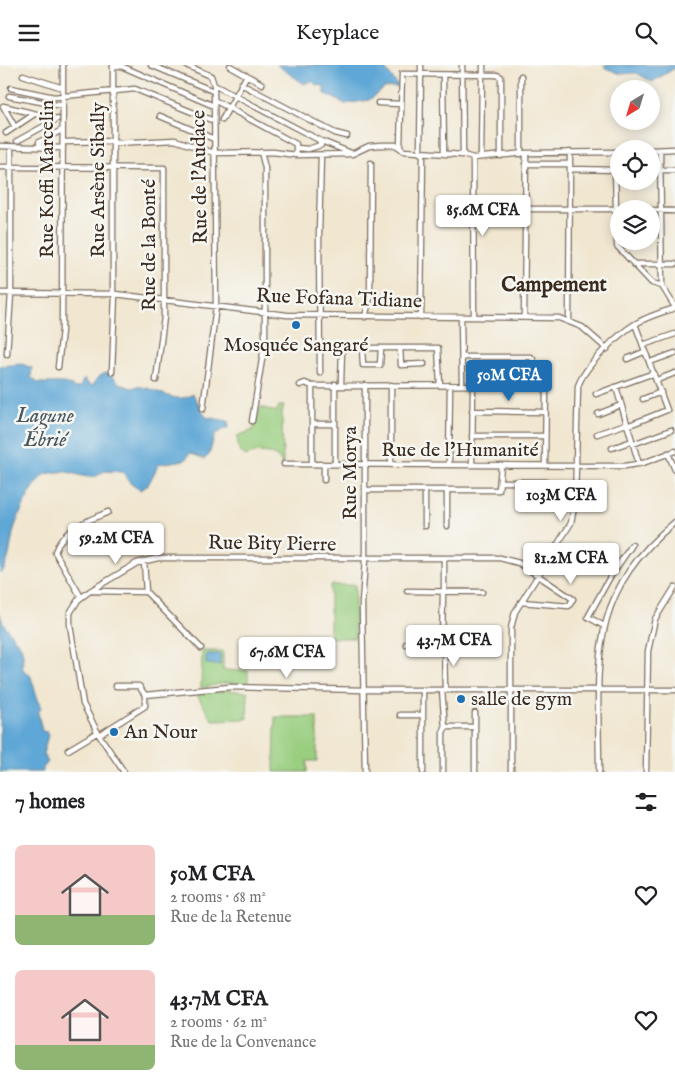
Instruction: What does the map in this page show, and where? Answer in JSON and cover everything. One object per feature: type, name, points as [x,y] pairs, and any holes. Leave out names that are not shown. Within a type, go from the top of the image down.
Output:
[{"type":"street","name":"Rue Koffi Marcelin","points":[[58,367],[62,330],[62,97],[64,65]]},
{"type":"street","points":[[113,65],[121,66],[228,108],[296,144],[296,155]]},
{"type":"street","name":"Rue Arsène Sibally","points":[[112,372],[114,294],[113,65]]},
{"type":"street","points":[[151,65],[213,91]]},
{"type":"street","name":"Rue de l'Audace","points":[[186,65],[212,76],[214,85],[216,306],[203,409]]},
{"type":"street","points":[[421,65],[421,317]]},
{"type":"street","points":[[462,65],[463,155]]},
{"type":"street","points":[[481,157],[483,65]]},
{"type":"street","points":[[230,66],[262,84]]},
{"type":"street","points":[[400,147],[400,77],[404,74],[497,75],[501,77],[501,156]]},
{"type":"street","points":[[23,75],[63,88]]},
{"type":"street","points":[[222,120],[247,75]]},
{"type":"street","points":[[443,75],[444,153]]},
{"type":"street","points":[[521,76],[523,153],[526,165],[524,317]]},
{"type":"street","points":[[241,84],[335,133],[347,136]]},
{"type":"street","points":[[214,85],[319,140],[352,154]]},
{"type":"street","points":[[11,88],[42,96],[62,97],[140,90],[214,121]]},
{"type":"street","points":[[9,96],[63,106]]},
{"type":"street","points":[[378,103],[401,104]]},
{"type":"street","points":[[15,127],[3,107],[57,119]]},
{"type":"street","points":[[6,133],[33,115]]},
{"type":"street","points":[[160,116],[214,139]]},
{"type":"street","points":[[17,141],[62,117]]},
{"type":"street","points":[[40,147],[39,142],[62,130]]},
{"type":"street","points":[[63,142],[174,140],[214,153],[261,152],[296,155],[352,154],[368,146],[381,145],[400,147],[404,151],[444,153],[473,158],[523,153],[610,152]]},
{"type":"street","points":[[297,148],[315,147],[320,145],[319,140]]},
{"type":"street","points":[[0,146],[63,148]]},
{"type":"street","points":[[7,354],[11,293],[11,147]]},
{"type":"street","points":[[660,150],[675,149]]},
{"type":"street","points":[[252,421],[264,349],[266,314],[265,169],[261,152]]},
{"type":"street","points":[[569,321],[570,153]]},
{"type":"street","points":[[320,373],[321,155]]},
{"type":"street","points":[[473,158],[474,317]]},
{"type":"street","points":[[365,317],[370,299],[371,163]]},
{"type":"street","points":[[526,165],[610,170]]},
{"type":"street","points":[[0,167],[114,167]]},
{"type":"street","name":"Rue de la Bonté","points":[[114,167],[164,168],[164,299],[156,380]]},
{"type":"street","points":[[511,772],[511,628],[521,602],[572,523],[575,503],[578,386],[586,370],[635,324],[675,307],[662,286],[660,170],[675,171]]},
{"type":"street","points":[[525,209],[610,209]]},
{"type":"street","points":[[661,211],[675,211]]},
{"type":"street","points":[[621,250],[652,283],[662,286]]},
{"type":"street","points":[[634,264],[675,264]]},
{"type":"street","name":"Rue Fofana Tidiane","points":[[0,293],[114,294],[164,299],[266,314],[320,317],[524,317],[569,321],[582,327],[607,349]]},
{"type":"street","points":[[461,317],[462,385]]},
{"type":"street","points":[[596,434],[665,412],[667,409],[635,324]]},
{"type":"street","points":[[644,345],[675,333]]},
{"type":"street","points":[[362,348],[361,364],[363,365],[380,365],[380,349]]},
{"type":"street","points":[[335,464],[335,424],[341,350],[362,348],[439,349],[440,385]]},
{"type":"street","points":[[400,349],[401,365],[424,364]]},
{"type":"street","points":[[628,359],[646,351]]},
{"type":"street","points":[[650,362],[675,353]]},
{"type":"street","points":[[462,357],[531,357],[533,359],[533,385]]},
{"type":"street","points":[[596,393],[654,373]]},
{"type":"street","points":[[657,380],[675,373]]},
{"type":"street","points":[[300,385],[306,383],[312,386],[338,384],[542,385],[546,388],[545,465]]},
{"type":"street","name":"Rue Morya","points":[[365,385],[365,560],[362,604],[365,772]]},
{"type":"street","points":[[391,385],[391,465]]},
{"type":"street","points":[[449,465],[450,385]]},
{"type":"street","points":[[472,385],[472,465]]},
{"type":"street","points":[[312,386],[312,464]]},
{"type":"street","points":[[616,387],[639,464]]},
{"type":"street","points":[[644,399],[661,392]]},
{"type":"street","points":[[598,414],[621,405]]},
{"type":"street","points":[[472,411],[545,412]]},
{"type":"street","points":[[312,424],[335,424]]},
{"type":"street","points":[[612,448],[671,430]]},
{"type":"street","points":[[472,436],[545,436]]},
{"type":"street","name":"Rue de l'Humanité","points":[[284,464],[576,466],[639,464],[675,451]]},
{"type":"street","points":[[668,453],[675,470]]},
{"type":"street","points":[[324,464],[324,479]]},
{"type":"street","points":[[365,489],[499,490],[501,465]]},
{"type":"street","points":[[501,482],[546,482]]},
{"type":"street","points":[[425,490],[425,526]]},
{"type":"street","points":[[447,490],[447,527]]},
{"type":"street","points":[[81,597],[54,551],[72,529],[108,512]]},
{"type":"street","points":[[599,772],[599,652],[604,626],[616,593],[634,562],[675,522]]},
{"type":"street","points":[[604,626],[588,617],[610,577],[632,545]]},
{"type":"street","name":"Rue Bity Pierre","points":[[124,772],[99,733],[81,695],[70,625],[70,613],[81,597],[144,561],[158,558],[510,559],[539,575],[572,597],[569,606],[521,602]]},
{"type":"street","points":[[443,772],[444,559]]},
{"type":"street","points":[[144,561],[146,592],[200,648]]},
{"type":"street","points":[[646,772],[648,651],[655,619],[675,587]]},
{"type":"street","points":[[90,591],[146,592]]},
{"type":"street","points":[[407,591],[482,592]]},
{"type":"street","points":[[406,644],[480,644]]},
{"type":"street","points":[[68,750],[145,706],[145,695],[138,686],[116,686]]},
{"type":"street","points":[[145,695],[230,687],[364,690],[675,690]]},
{"type":"street","points":[[422,772],[423,690]]},
{"type":"street","points":[[474,713],[474,772]]},
{"type":"street","points":[[400,715],[423,715]]},
{"type":"street","points":[[444,728],[474,727]]},
{"type":"green space","points":[[279,406],[284,406],[282,413],[283,466],[272,454],[262,452],[246,456],[239,451],[237,436],[253,430],[261,407],[276,412]]},
{"type":"green space","points":[[330,585],[355,585],[355,638],[330,638]]},
{"type":"green space","points":[[202,651],[223,651],[223,670],[248,671],[248,684],[225,683],[201,688]]},
{"type":"green space","points":[[227,690],[248,692],[247,719],[212,720],[197,695]]},
{"type":"green space","points":[[275,717],[317,717],[317,761],[307,761],[307,772],[274,772]]},
{"type":"water","points":[[277,65],[385,65],[386,70],[399,87],[385,88],[369,100],[345,104],[324,93],[324,86],[316,85],[312,81],[304,84]]},
{"type":"water","points":[[604,65],[675,65],[675,68],[655,80],[649,80],[637,73],[621,74],[605,68]]},
{"type":"water","name":"Lagune Ébrié","points":[[22,364],[32,368],[31,377],[38,383],[65,383],[75,388],[80,387],[83,380],[86,380],[87,383],[93,386],[97,378],[105,373],[111,375],[119,383],[131,388],[147,388],[177,398],[193,394],[206,417],[228,421],[229,427],[215,434],[209,455],[204,459],[190,453],[185,460],[159,464],[148,485],[140,490],[131,484],[123,472],[104,471],[91,477],[67,472],[43,475],[30,493],[20,512],[13,532],[6,564],[0,574],[0,366]]},
{"type":"water","points":[[0,613],[6,627],[21,647],[23,670],[30,674],[41,709],[38,712],[42,731],[47,732],[48,735],[43,754],[48,762],[43,768],[43,772],[0,772]]},
{"type":"water","points":[[206,654],[220,654],[220,665],[206,664]]},
{"type":"place","name":"Mosquée Sangaré","points":[[296,325]]},
{"type":"place","name":"salle de gym","points":[[461,699]]},
{"type":"place","name":"An Nour","points":[[114,732]]},
{"type":"district","name":"Campement","points":[[554,285]]}]
